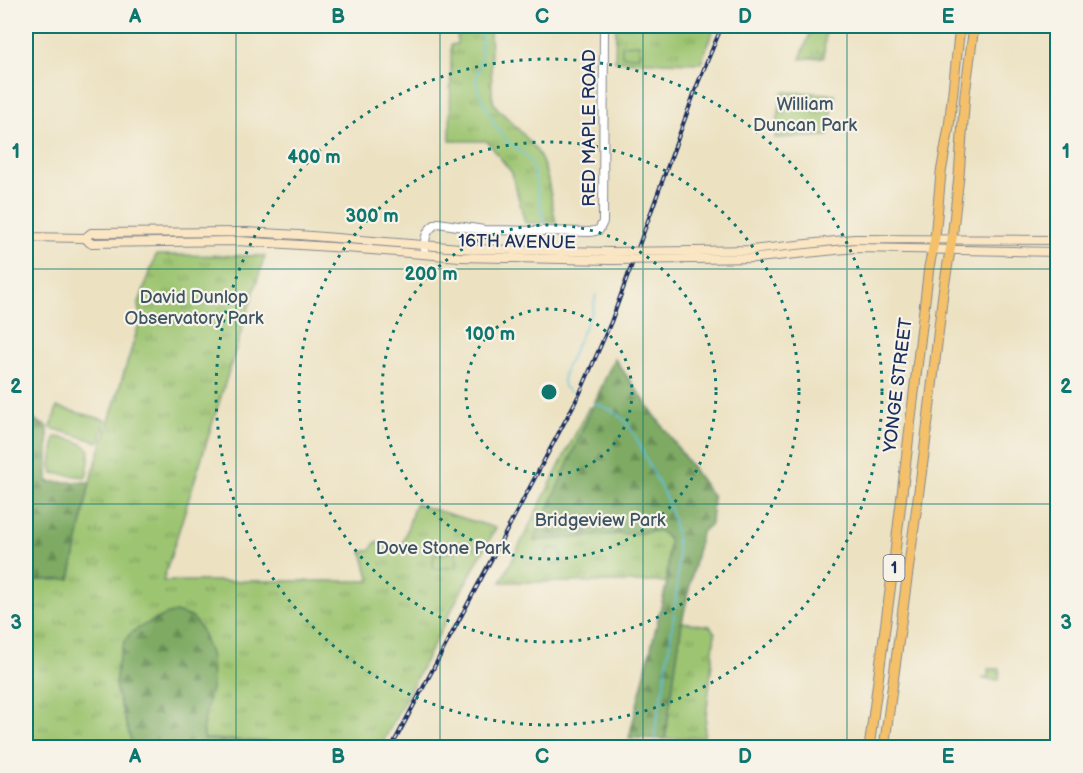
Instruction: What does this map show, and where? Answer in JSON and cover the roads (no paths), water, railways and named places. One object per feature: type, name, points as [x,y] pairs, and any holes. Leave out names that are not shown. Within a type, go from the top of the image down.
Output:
[{"type":"main road","name":"YONGE STREET","points":[[869,747],[960,26]]},
{"type":"main road","name":"YONGE STREET","points":[[884,747],[952,239],[965,94],[974,26]]},
{"type":"main road","name":"16TH AVENUE","points":[[26,237],[85,238],[90,243],[238,241],[424,250],[472,258],[695,255],[757,258],[856,248],[1058,252]]},
{"type":"main road","name":"16TH AVENUE","points":[[695,255],[854,239],[1058,240]]},
{"type":"main road","points":[[1037,240],[1038,252]]},
{"type":"street","name":"RED MAPLE ROAD","points":[[599,230],[603,222],[604,26]]},
{"type":"street","name":"16TH AVENUE","points":[[424,250],[426,234],[438,223],[502,231],[590,232],[599,230]]},
{"type":"waterway","points":[[482,26],[481,57],[476,81],[478,90],[496,127],[505,139],[527,157],[533,168],[544,223]]},
{"type":"waterway","points":[[570,392],[564,387],[565,370],[593,309],[596,295]]},
{"type":"waterway","points":[[594,403],[615,412],[633,432],[669,505],[677,540],[676,602],[663,692],[656,723],[655,748]]},
{"type":"railway","points":[[391,748],[580,393],[611,322],[698,83],[722,26]]},
{"type":"park label","name":"William Duncan Park","points":[[805,114]]},
{"type":"park label","name":"David Dunlop Observatory Park","points":[[194,307]]},
{"type":"park label","name":"Bridgeview Park","points":[[600,520]]},
{"type":"park label","name":"Dove Stone Park","points":[[443,548]]}]
